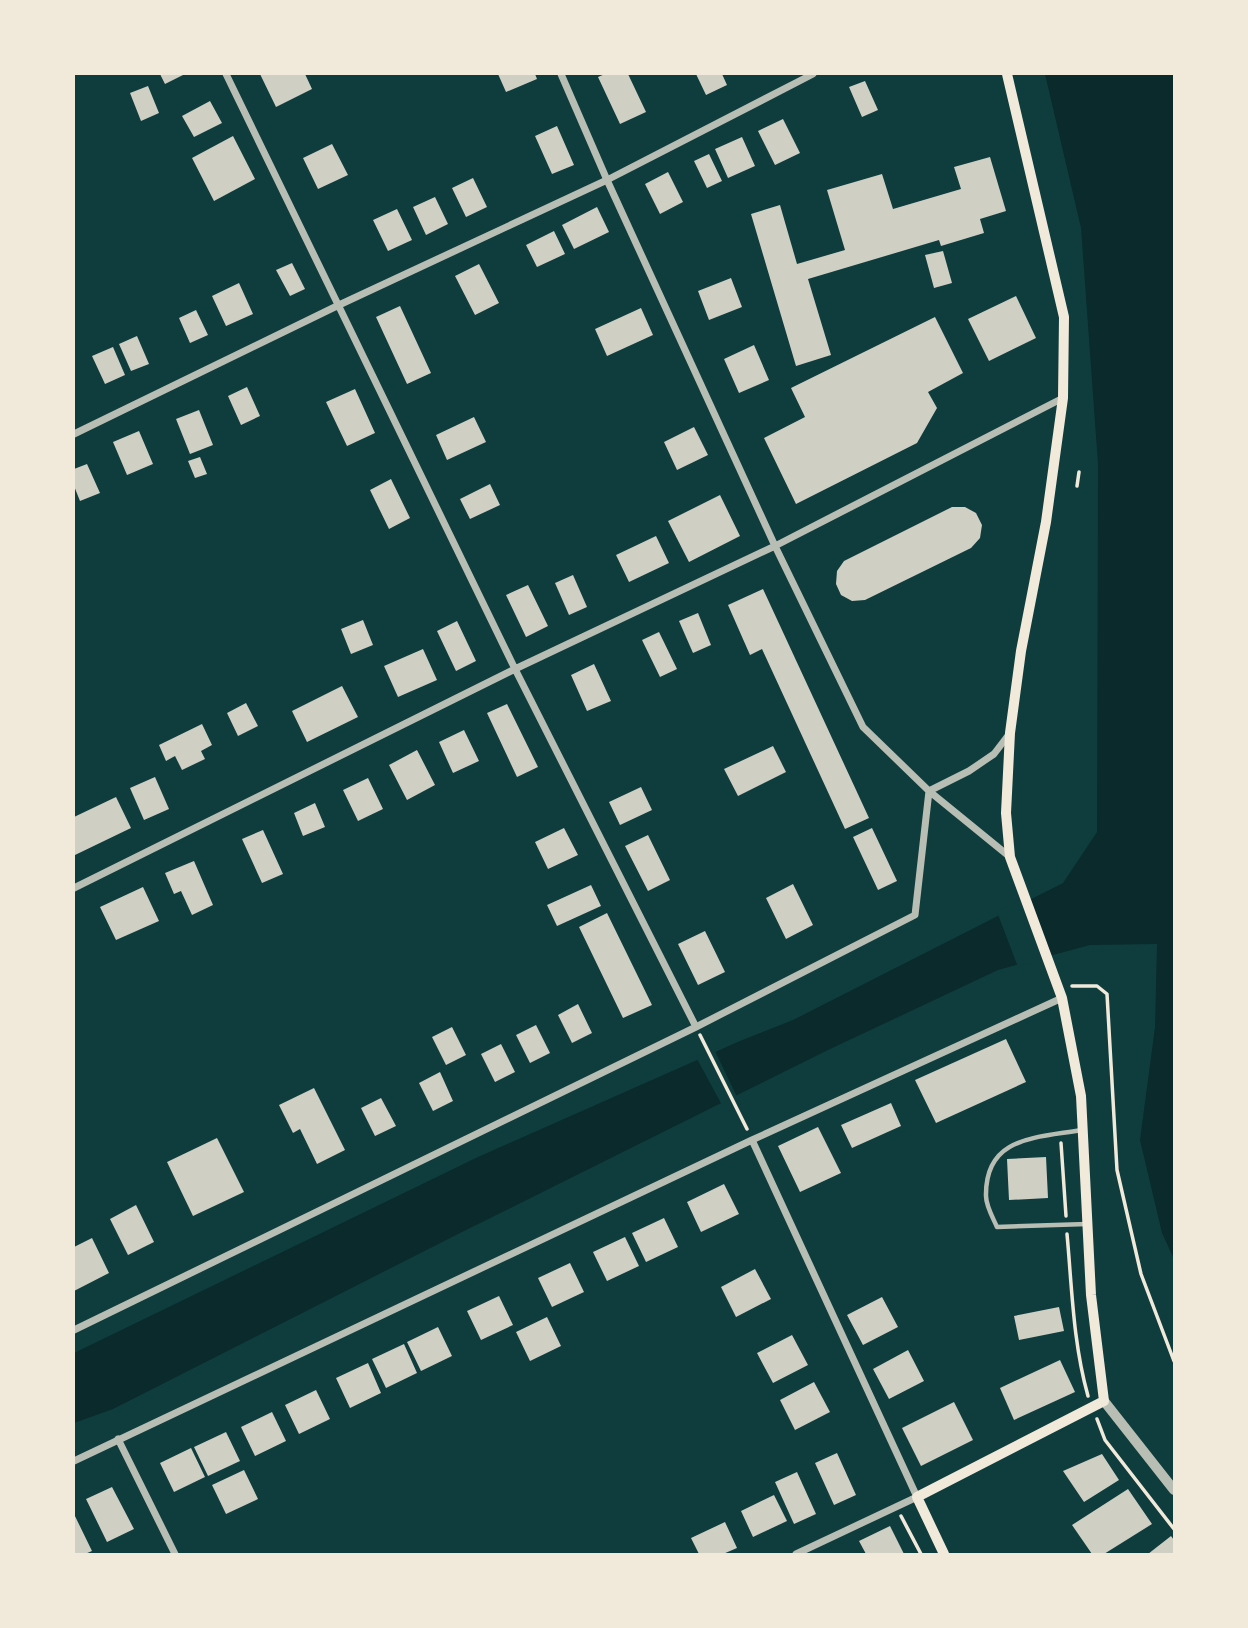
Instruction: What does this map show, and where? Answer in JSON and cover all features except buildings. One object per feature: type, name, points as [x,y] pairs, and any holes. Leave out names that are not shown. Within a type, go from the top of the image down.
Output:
[{"type":"main road","points":[[944,1555],[917,1497],[1104,1401],[1091,1294],[1081,1096],[1062,998],[1010,857],[1006,813],[1010,733],[1021,652],[1046,522],[1063,398],[1064,317],[1007,74]]},
{"type":"street","points":[[226,74],[515,669],[696,1027]]},
{"type":"street","points":[[561,74],[775,546],[863,727],[929,791],[1010,857]]},
{"type":"street","points":[[74,434],[339,305],[607,180],[814,74]]},
{"type":"street","points":[[74,888],[515,669],[775,546],[1063,398]]},
{"type":"street","points":[[929,791],[969,771],[994,754],[1010,733]]},
{"type":"street","points":[[74,1330],[696,1027],[915,915],[929,791]]},
{"type":"street","points":[[74,1461],[752,1140],[1062,998]]},
{"type":"street","points":[[752,1140],[917,1497],[796,1555]]},
{"type":"street","points":[[1104,1401],[1174,1490]]},
{"type":"street","points":[[118,1439],[175,1555]]},
{"type":"lane","points":[[1083,1130],[1007,1146],[992,1161],[986,1197],[997,1227],[1087,1224]]},
{"type":"path","points":[[1077,486],[1079,472]]},
{"type":"path","points":[[1072,986],[1097,986],[1107,994],[1116,1170],[1140,1274],[1174,1361]]},
{"type":"path","points":[[696,1027],[752,1140]]},
{"type":"path","points":[[897,1507],[921,1555]]},
{"type":"water","points":[[1045,74],[1174,74],[1174,1259],[1162,1233],[1140,1140],[1155,1027],[1157,944],[1090,945],[998,970],[828,1050],[113,1409],[74,1423],[74,1353],[478,1157],[793,1020],[1063,883],[1097,832],[1098,464],[1081,228]]},
{"type":"pier","points":[[1028,896],[1048,958],[1018,967],[997,912]]},
{"type":"pier","points":[[714,1049],[738,1099],[723,1107],[696,1057]]}]
